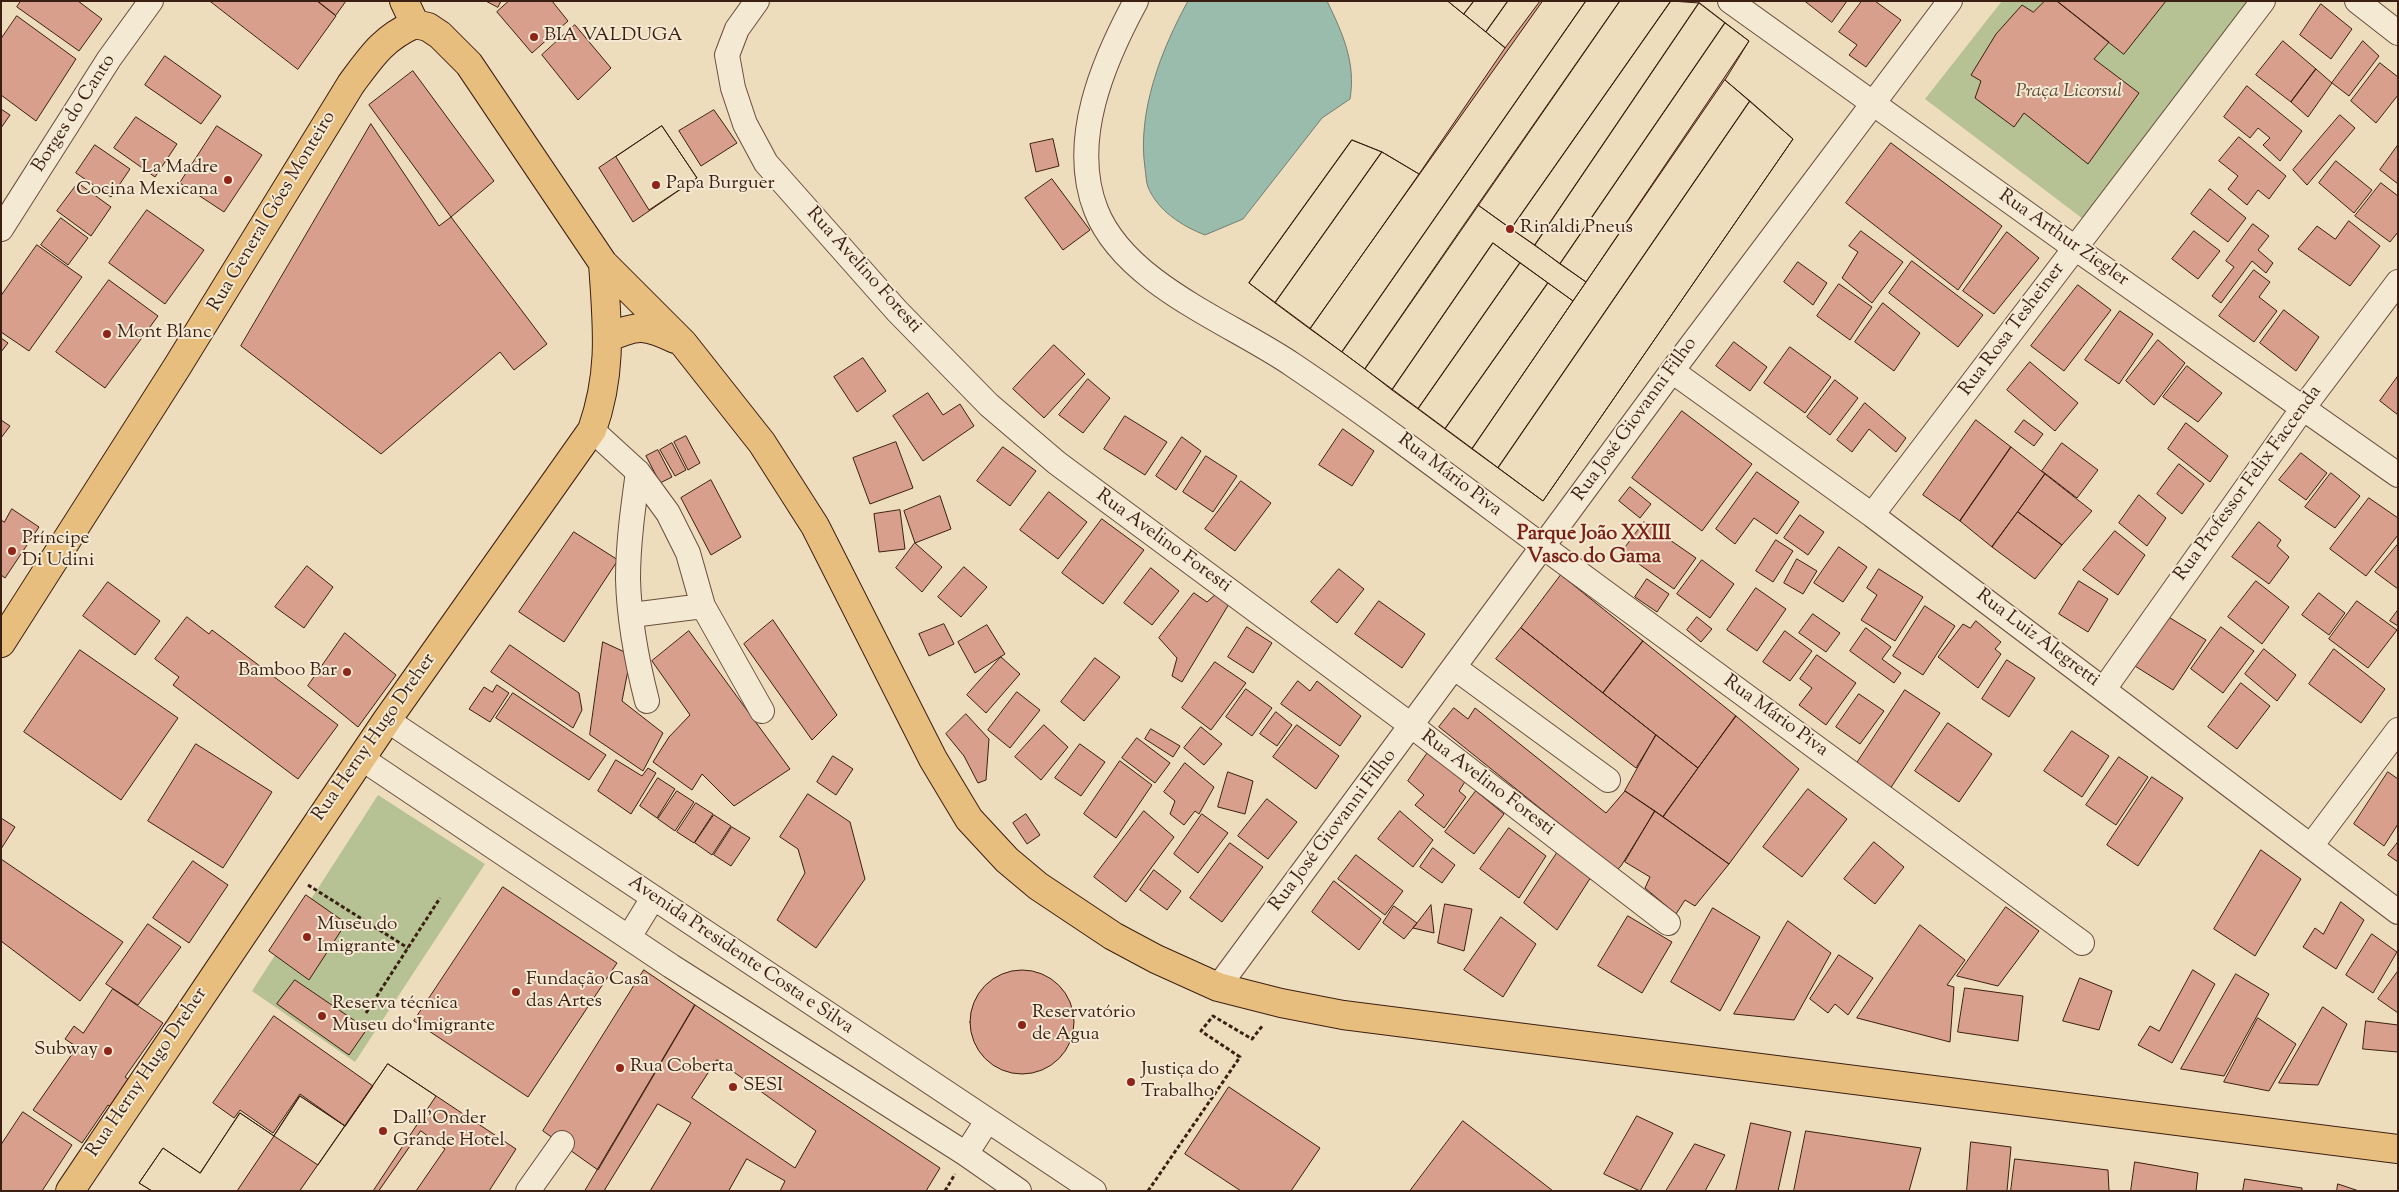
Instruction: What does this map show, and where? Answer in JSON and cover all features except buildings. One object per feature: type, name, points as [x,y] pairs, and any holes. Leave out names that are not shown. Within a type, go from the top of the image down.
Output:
[{"type":"main road","points":[[409,13],[440,35],[469,64],[603,263],[683,343],[762,443],[815,526],[934,759],[969,819],[1006,860],[1045,891],[1113,936],[1156,959],[1218,987],[1281,1003],[1343,1015],[2398,1149]]},
{"type":"main road","name":"Rua General Góes Monteiro","points":[[1,643],[177,367],[351,84],[380,45],[397,32],[409,13]]},
{"type":"main road","name":"Rua Herny Hugo Dreher","points":[[70,1191],[284,870],[387,720],[592,430],[602,397],[608,338],[603,263]]},
{"type":"main road","points":[[608,338],[628,329],[638,327],[651,328],[683,343]]},
{"type":"street","name":"Borges do Canto","points":[[1,229],[109,59],[151,1]]},
{"type":"street","name":"Rua Avelino Foresti","points":[[757,1],[737,29],[727,55],[733,88],[746,124],[766,163],[897,311],[989,405],[1057,463],[1412,726],[1668,923]]},
{"type":"street","name":"Rua Mário Piva","points":[[1136,1],[1120,30],[1092,105],[1085,164],[1096,210],[1116,245],[1145,275],[1284,359],[1366,414],[1543,547],[2082,943]]},
{"type":"street","name":"Rua Arthur Ziegler","points":[[1730,1],[2075,248],[2398,475]]},
{"type":"street","name":"Rua José Giovanni Filho","points":[[1218,987],[1455,668],[1672,371],[1950,1]]},
{"type":"street","name":"Rua Rosa Tesheiner","points":[[1872,515],[2263,1]]},
{"type":"street","points":[[2357,1],[2398,32]]},
{"type":"street","name":"Rua Professor Felix Faccenda","points":[[2104,689],[2303,408],[2398,282]]},
{"type":"street","name":"Rua Luiz Alegretti","points":[[1672,371],[1872,515],[2398,912]]},
{"type":"street","points":[[592,430],[638,472],[668,513],[688,552],[703,606],[762,711]]},
{"type":"street","points":[[638,472],[629,552],[628,581],[638,667],[647,701]]},
{"type":"street","points":[[632,615],[703,606]]},
{"type":"street","points":[[1455,668],[1608,780]]},
{"type":"street","name":"Avenida Presidente Costa e Silva","points":[[387,720],[1094,1191]]},
{"type":"street","points":[[2311,846],[2398,730]]},
{"type":"street","points":[[361,758],[629,938],[966,1154],[1019,1191]]},
{"type":"street","points":[[629,938],[654,898]]},
{"type":"street","points":[[966,1154],[987,1121]]},
{"type":"street","points":[[528,1191],[562,1143]]},
{"type":"path","points":[[284,870],[408,948]]},
{"type":"path","points":[[366,1013],[440,898]]},
{"type":"path","points":[[1148,1191],[1240,1057],[1201,1032],[1213,1016],[1252,1039],[1281,1003]]},
{"type":"green space","name":"Praça Licorsul","points":[[2002,1],[2256,1],[2087,222],[1925,99]]},
{"type":"green space","points":[[378,795],[485,864],[355,1062],[252,991]]},
{"type":"shaded area","points":[[1188,1],[1327,1],[1347,49],[1351,73],[1350,99],[1322,118],[1243,219],[1205,235],[1172,217],[1152,196],[1147,183],[1143,147],[1148,103],[1153,82],[1169,40]]},
{"type":"place","name":"BIA VALDUGA","points":[[534,37]]},
{"type":"place","name":"La Madre Cocina Mexicana","points":[[228,180]]},
{"type":"place","name":"Papa Burguer","points":[[656,185]]},
{"type":"place","name":"Rinaldi Pneus","points":[[1510,229]]},
{"type":"place","name":"Mont Blanc","points":[[107,334]]},
{"type":"place","name":"Príncipe Di Udini","points":[[12,551]]},
{"type":"place","name":"Bamboo Bar","points":[[347,672]]},
{"type":"place","name":"Museu do Imigrante","points":[[307,937]]},
{"type":"place","name":"Fundação Casa das Artes","points":[[516,992]]},
{"type":"place","name":"Reserva técnica Museu do Imigrante","points":[[322,1016]]},
{"type":"place","name":"Reservatório de Agua","points":[[1022,1025]]},
{"type":"place","name":"Subway","points":[[108,1051]]},
{"type":"place","name":"Rua Coberta","points":[[620,1068]]},
{"type":"place","name":"Justiça do Trabalho","points":[[1131,1082]]},
{"type":"place","name":"SESI","points":[[733,1087]]},
{"type":"place","name":"Dall'Onder Grande Hotel","points":[[383,1131]]},
{"type":"district","name":"Parque João XXIII Vasco do Gama","points":[[1594,548]]}]
